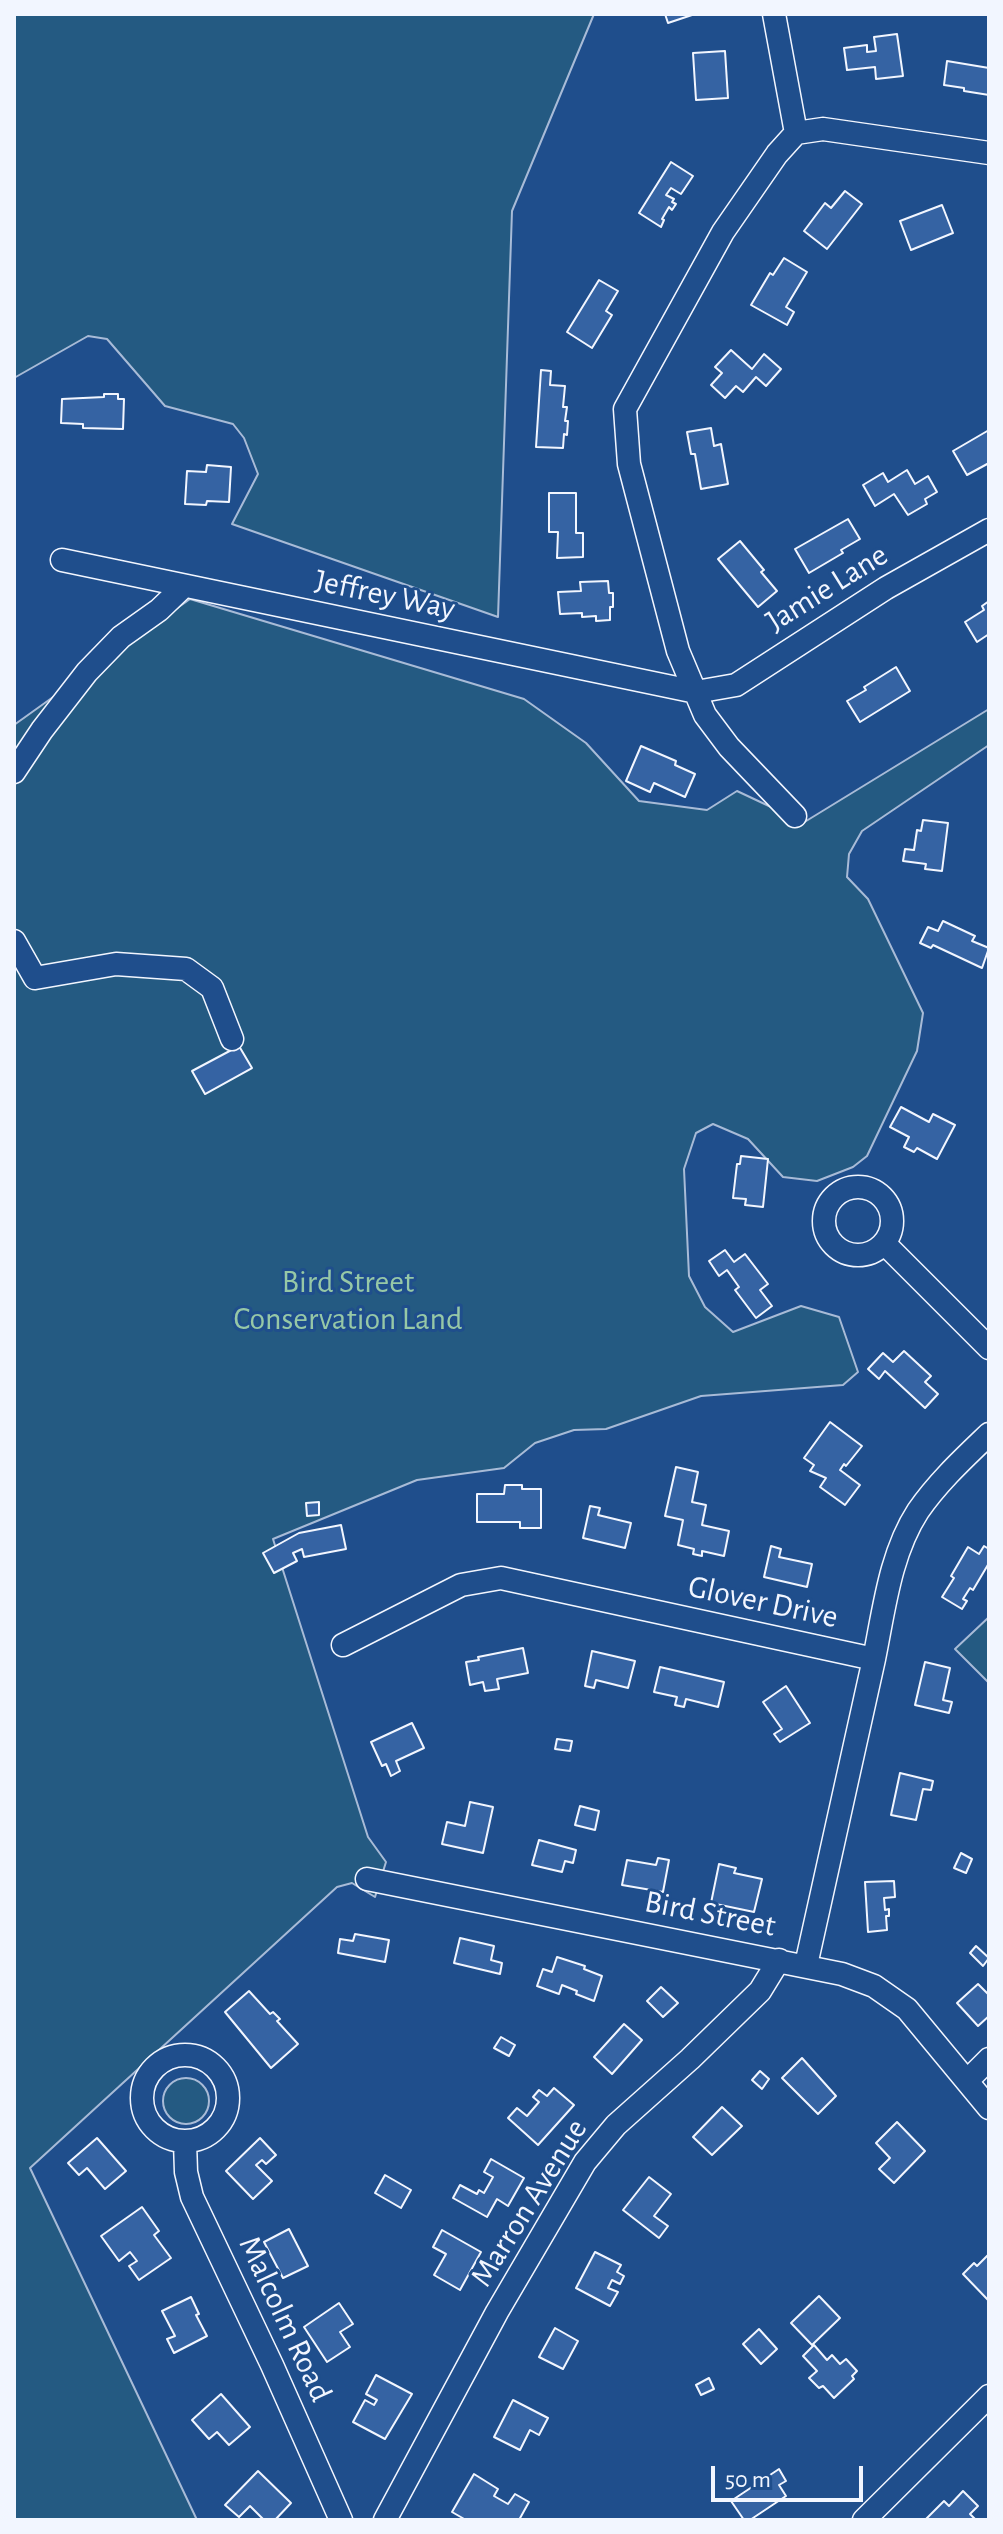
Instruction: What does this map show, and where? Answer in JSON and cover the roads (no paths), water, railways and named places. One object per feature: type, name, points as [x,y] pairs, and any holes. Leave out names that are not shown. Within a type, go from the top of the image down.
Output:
[{"type":"street","points":[[774,14],[796,133]]},
{"type":"street","points":[[795,816],[729,747],[705,715],[678,651],[629,464],[625,409],[723,232],[777,154],[796,133],[823,129],[989,153]]},
{"type":"street","name":"Jamie Lane","points":[[696,692],[736,685],[864,602],[989,530]]},
{"type":"street","name":"Jeffrey Way","points":[[62,560],[696,692]]},
{"type":"street","points":[[14,772],[87,672],[121,637],[159,610],[184,586]]},
{"type":"street","points":[[14,941],[35,978],[116,964],[186,969],[212,988],[232,1039]]},
{"type":"street","points":[[884,1243],[989,1348]]},
{"type":"street","points":[[874,1659],[894,1566],[904,1537],[929,1496],[989,1434]]},
{"type":"street","name":"Glover Drive","points":[[343,1645],[461,1585],[501,1578],[874,1659],[806,1965]]},
{"type":"street","name":"Bird Street","points":[[367,1879],[836,1972],[874,1986],[907,2009],[989,2108]]},
{"type":"street","name":"Marron Avenue","points":[[385,2520],[497,2312],[585,2162],[616,2125],[760,1991],[779,1960]]},
{"type":"street","points":[[967,2081],[989,2059]]},
{"type":"street","name":"Malcolm Road","points":[[185,2142],[186,2172],[192,2197],[341,2520]]},
{"type":"street","points":[[864,2520],[989,2396]]},
{"type":"park label","name":"Bird Street Conservation Land","points":[[348,1300]]}]
